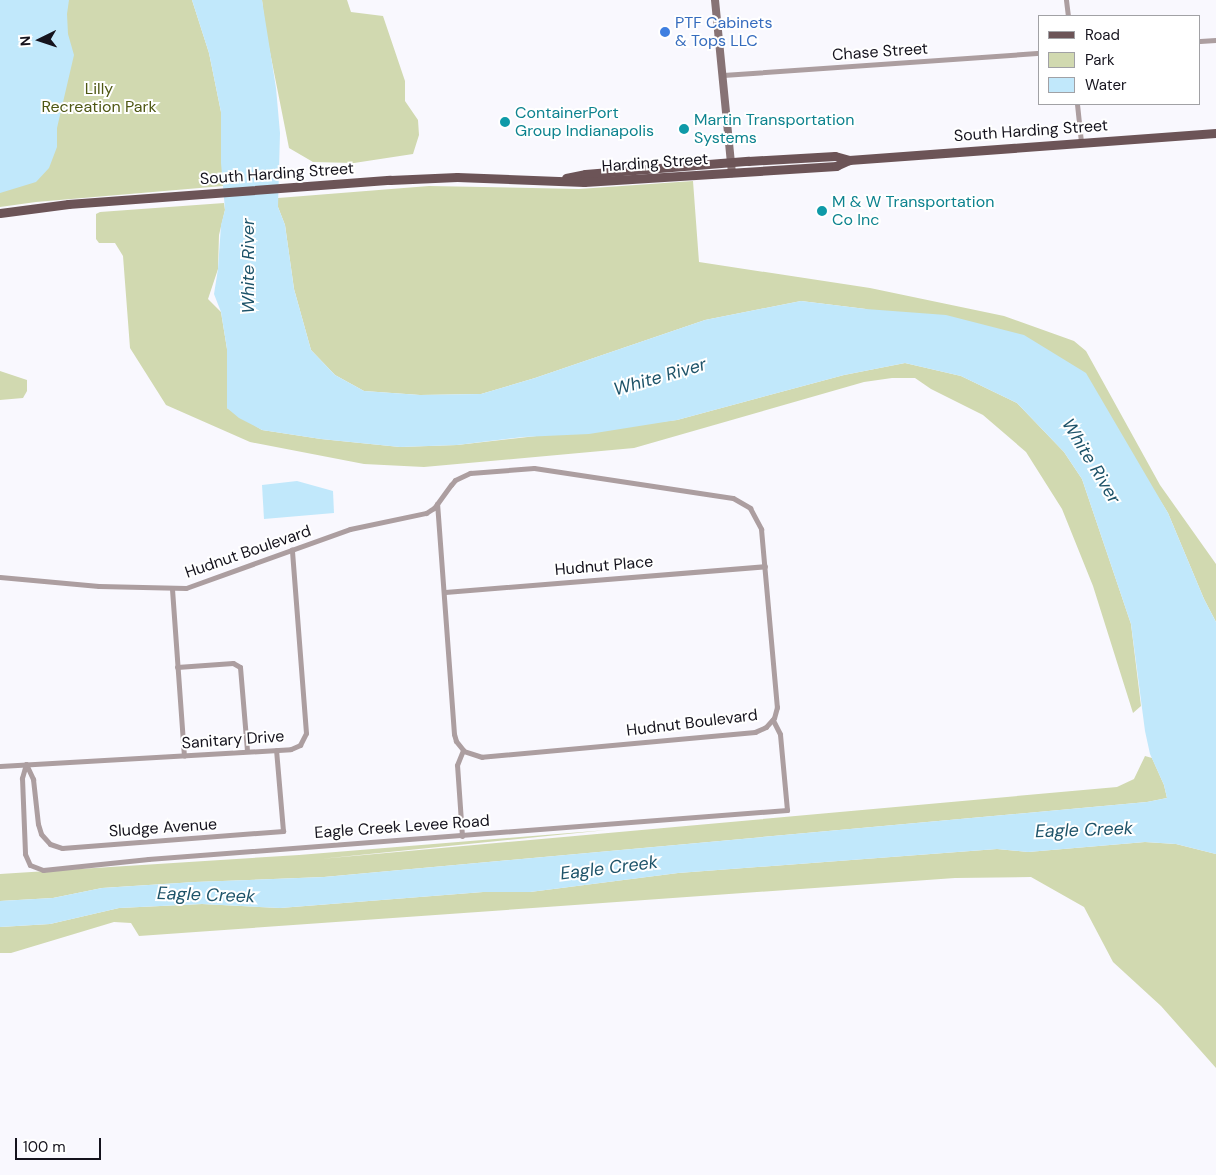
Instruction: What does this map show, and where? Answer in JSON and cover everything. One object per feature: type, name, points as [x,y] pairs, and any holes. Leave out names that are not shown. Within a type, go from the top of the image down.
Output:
[{"type":"main road","points":[[715,0],[732,173]]},
{"type":"main road","name":"South Harding Street","points":[[849,160],[1216,134]]},
{"type":"main road","name":"Harding Street","points":[[556,180],[585,174],[731,162],[835,156],[849,160]]},
{"type":"main road","name":"Harding Street","points":[[556,180],[584,182],[836,166],[849,160]]},
{"type":"main road","name":"South Harding Street","points":[[0,214],[60,205],[436,177],[556,180]]},
{"type":"street","points":[[1066,0],[1068,15]]},
{"type":"street","points":[[1201,42],[1216,40]]},
{"type":"street","name":"Chase Street","points":[[723,76],[1038,53]]},
{"type":"street","points":[[1077,105],[1081,143]]},
{"type":"street","name":"Hudnut Boulevard","points":[[0,577],[93,586],[172,589],[196,585],[357,527],[426,514],[437,504],[451,485],[464,474],[528,468],[734,498],[748,506],[759,521],[777,707],[773,720],[762,730],[482,757],[471,755],[463,750]]},
{"type":"street","points":[[437,504],[454,734],[463,750],[457,765],[462,836]]},
{"type":"street","name":"Sanitary Drive","points":[[0,766],[276,750],[298,746],[304,740],[306,733],[292,550]]},
{"type":"street","name":"Hudnut Place","points":[[445,592],[764,566]]},
{"type":"street","points":[[172,589],[184,756]]},
{"type":"street","points":[[177,668],[233,663],[240,667],[247,751]]},
{"type":"street","name":"Eagle Creek Levee Road","points":[[26,764],[22,778],[24,854],[29,863],[40,870],[157,858],[787,810],[780,734],[773,720]]},
{"type":"street","name":"Sludge Avenue","points":[[26,764],[32,776],[41,834],[52,845],[71,847],[283,831],[276,750]]},
{"type":"green space","name":"Lilly Recreation Park","points":[[0,0],[192,0],[209,53],[221,112],[223,186],[36,202],[0,207]]},
{"type":"green space","points":[[262,0],[347,0],[351,12],[383,16],[405,81],[405,101],[418,120],[419,135],[413,154],[354,163],[313,162],[289,148],[265,27]]},
{"type":"green space","points":[[693,181],[699,262],[870,288],[1004,316],[1074,341],[1086,351],[1160,485],[1216,564],[1216,622],[1204,599],[1168,513],[1133,457],[866,309],[801,301],[705,320],[535,378],[481,394],[420,395],[364,391],[335,375],[311,350],[294,289],[285,225],[278,207],[278,198],[429,186],[579,189]]},
{"type":"green space","points":[[224,203],[225,210],[219,235],[218,269],[208,299],[221,312],[227,349],[227,408],[262,430],[321,439],[400,447],[457,445],[677,420],[844,375],[905,363],[961,376],[1017,403],[1064,452],[1082,479],[1131,624],[1141,706],[1133,713],[1093,586],[1062,509],[1026,452],[983,415],[931,389],[915,378],[892,378],[864,382],[634,448],[424,467],[364,464],[250,442],[166,405],[130,348],[123,256],[115,243],[99,243],[96,239],[96,214],[100,212]]},
{"type":"green space","points":[[0,371],[27,380],[27,391],[23,398],[0,400]]},
{"type":"green space","points":[[1145,756],[1152,758],[1164,785],[1167,798],[1147,802],[324,877],[102,888],[53,898],[0,901],[0,874],[299,855],[607,830],[320,859],[1117,787],[1134,779]]},
{"type":"green space","points":[[1145,842],[1176,844],[1216,854],[1216,1068],[1161,1006],[1113,962],[1084,907],[1031,877],[955,878],[139,936],[131,923],[114,922],[11,953],[0,953],[0,927],[50,924],[119,908],[202,904],[280,908],[483,892],[530,892],[678,873],[997,849],[1028,852]]},
{"type":"water","points":[[0,0],[69,0],[67,14],[68,34],[74,55],[57,128],[57,147],[49,168],[36,182],[0,193]]},
{"type":"water","points":[[192,0],[262,0],[276,88],[280,133],[278,207],[285,225],[294,289],[311,350],[335,375],[364,391],[420,395],[481,394],[535,378],[705,320],[801,301],[866,309],[946,315],[1024,335],[1086,373],[1168,513],[1204,599],[1216,622],[1216,854],[1176,844],[1145,842],[1028,852],[997,849],[678,873],[530,892],[483,892],[280,908],[202,904],[119,908],[50,924],[0,927],[0,901],[53,898],[102,888],[324,877],[1147,802],[1167,798],[1164,785],[1150,754],[1145,731],[1131,624],[1082,479],[1064,452],[1017,403],[961,376],[905,363],[844,375],[677,420],[589,434],[523,437],[457,445],[400,447],[321,439],[262,430],[239,418],[227,408],[227,349],[221,312],[214,294],[221,225],[225,210],[221,163],[221,112],[209,53]]},
{"type":"water","points":[[297,481],[333,491],[334,513],[264,519],[262,485]]},
{"type":"place","name":"PTF Cabinets & Tops LLC","points":[[665,32]]},
{"type":"place","name":"ContainerPort Group Indianapolis","points":[[505,122]]},
{"type":"place","name":"Martin Transportation Systems","points":[[684,129]]},
{"type":"place","name":"M & W Transportation Co Inc","points":[[822,211]]},
{"type":"water label","name":"White River","points":[[248,266]]},
{"type":"water label","name":"White River","points":[[660,377]]},
{"type":"water label","name":"White River","points":[[1091,461]]},
{"type":"water label","name":"Eagle Creek","points":[[1084,830]]},
{"type":"water label","name":"Eagle Creek","points":[[609,868]]},
{"type":"water label","name":"Eagle Creek","points":[[206,895]]}]
